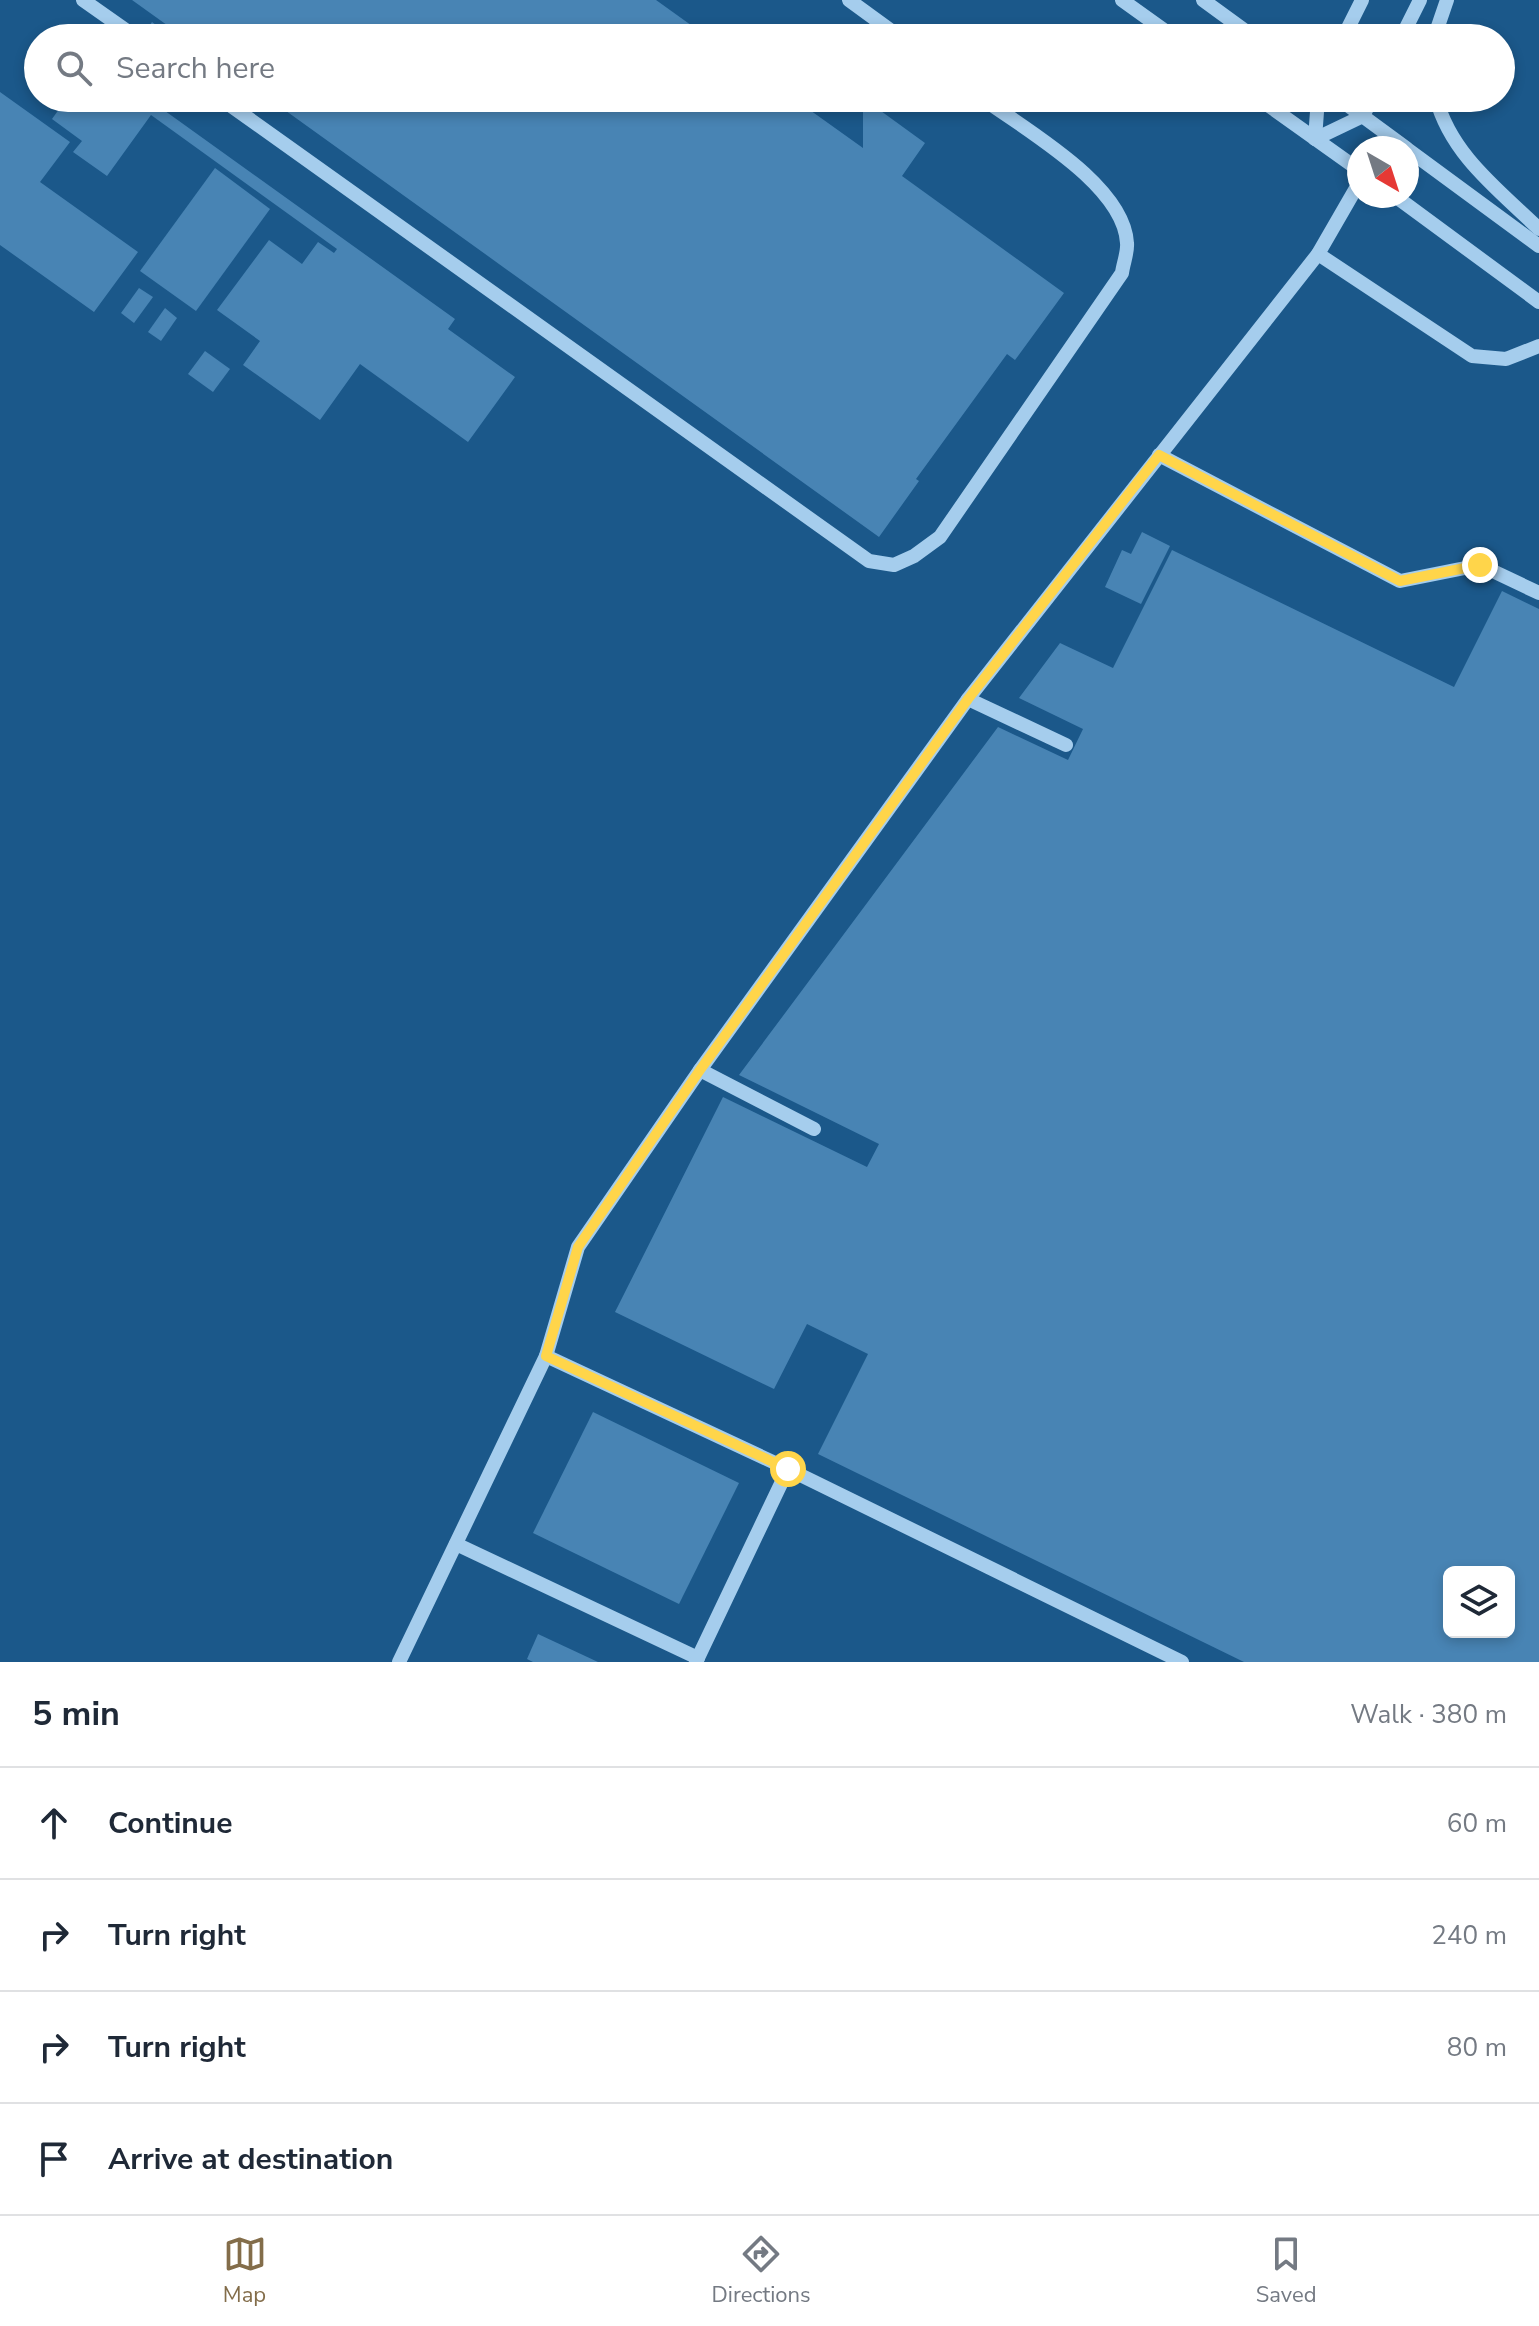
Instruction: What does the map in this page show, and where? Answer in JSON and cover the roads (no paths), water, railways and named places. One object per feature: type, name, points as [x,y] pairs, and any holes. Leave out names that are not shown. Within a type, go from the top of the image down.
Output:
[{"type":"street","points":[[83,0],[117,24]]},
{"type":"street","points":[[849,0],[882,24]]},
{"type":"street","points":[[1122,0],[1155,24]]},
{"type":"street","points":[[1203,0],[1236,24]]},
{"type":"street","points":[[1350,24],[1362,0]]},
{"type":"street","points":[[1408,24],[1420,0]]},
{"type":"street","points":[[1439,24],[1447,0]]},
{"type":"street","points":[[240,112],[869,561],[894,565],[914,556],[940,537],[1122,273],[1127,242],[1116,206],[1095,180],[1001,112]]},
{"type":"street","points":[[1277,112],[1347,162]]},
{"type":"street","points":[[1315,139],[1317,112]]},
{"type":"street","points":[[1357,112],[1390,136]]},
{"type":"street","points":[[1315,139],[1363,116],[1365,112]]},
{"type":"street","points":[[1440,112],[1461,153],[1539,229]]},
{"type":"street","points":[[1419,157],[1539,246]]},
{"type":"street","points":[[399,1662],[546,1356],[578,1247],[700,1070],[968,699],[1318,254],[1347,204]]},
{"type":"street","points":[[1411,208],[1539,302]]},
{"type":"street","points":[[1318,254],[1472,356],[1506,359],[1539,346]]},
{"type":"street","points":[[1159,455],[1400,581],[1480,565],[1539,593]]},
{"type":"street","points":[[968,699],[1066,745]]},
{"type":"street","points":[[700,1070],[814,1129]]},
{"type":"street","points":[[546,1356],[788,1469],[1182,1662]]},
{"type":"street","points":[[456,1544],[697,1660],[788,1469]]}]
